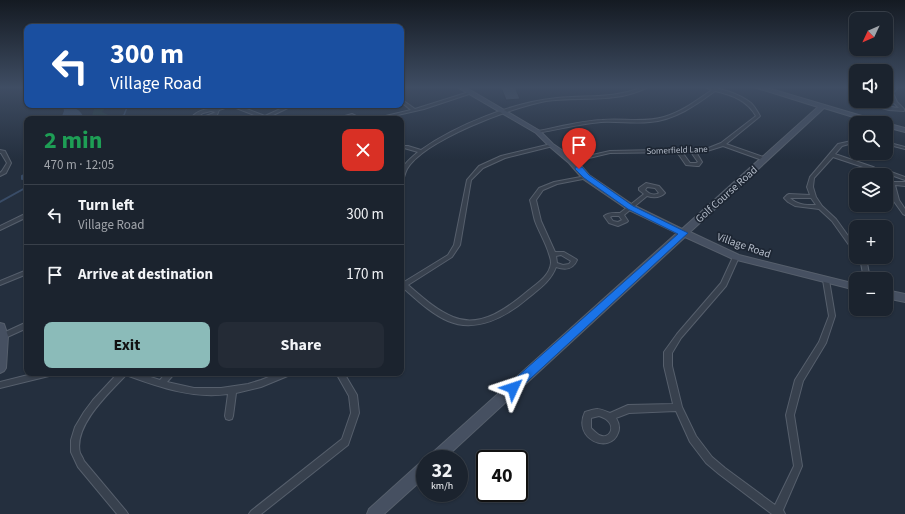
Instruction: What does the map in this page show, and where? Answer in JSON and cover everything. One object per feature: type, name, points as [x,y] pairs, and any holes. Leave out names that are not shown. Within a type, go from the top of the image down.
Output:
[{"type":"street","points":[[195,116],[196,114],[206,111]]},
{"type":"street","points":[[210,116],[216,114],[216,111]]},
{"type":"street","points":[[248,111],[261,116]]},
{"type":"street","points":[[270,116],[280,111]]},
{"type":"street","points":[[388,116],[410,111]]},
{"type":"street","points":[[404,173],[406,167],[422,152],[447,135],[507,111]]},
{"type":"street","points":[[538,132],[576,124],[602,121],[636,121],[665,118],[682,111]]},
{"type":"street","name":"Somerfield Lane","points":[[572,161],[610,152],[707,150],[723,144],[758,116],[755,111]]},
{"type":"street","name":"Golf Course Road","points":[[444,450],[818,111]]},
{"type":"street","points":[[840,111],[857,116]]},
{"type":"street","name":"Village Road","points":[[504,112],[538,132],[551,146],[572,161],[586,177],[630,207],[736,257],[849,285]]},
{"type":"street","points":[[893,127],[905,130]]},
{"type":"street","points":[[849,143],[840,146],[832,154],[812,178],[810,188],[813,197],[834,220],[849,241]]},
{"type":"street","points":[[723,144],[764,160]]},
{"type":"street","points":[[893,145],[905,148]]},
{"type":"street","points":[[404,283],[450,256],[457,245],[469,180],[481,166],[503,157],[551,146]]},
{"type":"street","points":[[406,147],[422,152]]},
{"type":"street","points":[[679,151],[688,164],[696,165],[700,162],[693,151]]},
{"type":"street","points":[[0,152],[3,152],[9,163],[4,172],[0,175]]},
{"type":"street","points":[[832,154],[871,168]]},
{"type":"street","points":[[893,174],[905,179]]},
{"type":"street","points":[[404,285],[441,314],[456,321],[476,322],[499,316],[526,297],[550,276],[554,264],[552,254],[536,215],[534,200],[541,189],[556,183],[586,177]]},
{"type":"street","points":[[893,183],[905,184]]},
{"type":"street","points":[[893,187],[896,200],[905,213]]},
{"type":"street","points":[[621,215],[647,194]]},
{"type":"street","points":[[813,197],[789,196],[787,198],[789,201],[798,206],[820,206]]},
{"type":"street","points":[[0,228],[24,217]]},
{"type":"street","points":[[552,254],[562,253],[574,260],[570,266],[564,267],[554,264]]},
{"type":"street","points":[[736,257],[724,284],[679,336],[668,352],[668,366],[678,407],[693,439],[709,460],[779,513],[798,466],[790,415],[799,380],[822,343],[832,316],[826,280]]},
{"type":"street","points":[[0,283],[24,273]]},
{"type":"street","points":[[893,295],[905,298]]},
{"type":"street","points":[[0,368],[2,332],[24,326]]},
{"type":"street","points":[[0,385],[37,376]]},
{"type":"street","points":[[120,376],[94,405],[79,426],[76,438],[76,451],[80,463],[123,514]]},
{"type":"street","points":[[138,376],[198,392],[232,390],[259,384],[279,376]]},
{"type":"street","points":[[162,383],[168,376]]},
{"type":"street","points":[[254,514],[345,442],[355,413],[353,395],[342,376]]},
{"type":"street","points":[[229,416],[232,390]]},
{"type":"street","points":[[610,417],[628,409],[678,407]]},
{"type":"street","points":[[374,514],[416,476]]},
{"type":"green space","points":[[93,111],[103,111],[102,112],[110,116],[92,116]]},
{"type":"water","points":[[64,111],[78,111],[83,116],[62,116]]},
{"type":"waterway","points":[[122,116],[126,111]]},
{"type":"waterway","points":[[24,175],[22,176],[22,179],[24,179]]},
{"type":"waterway","points":[[0,202],[24,189]]},
{"type":"route","points":[[513,388],[683,233],[630,207],[586,177],[579,169]]}]
